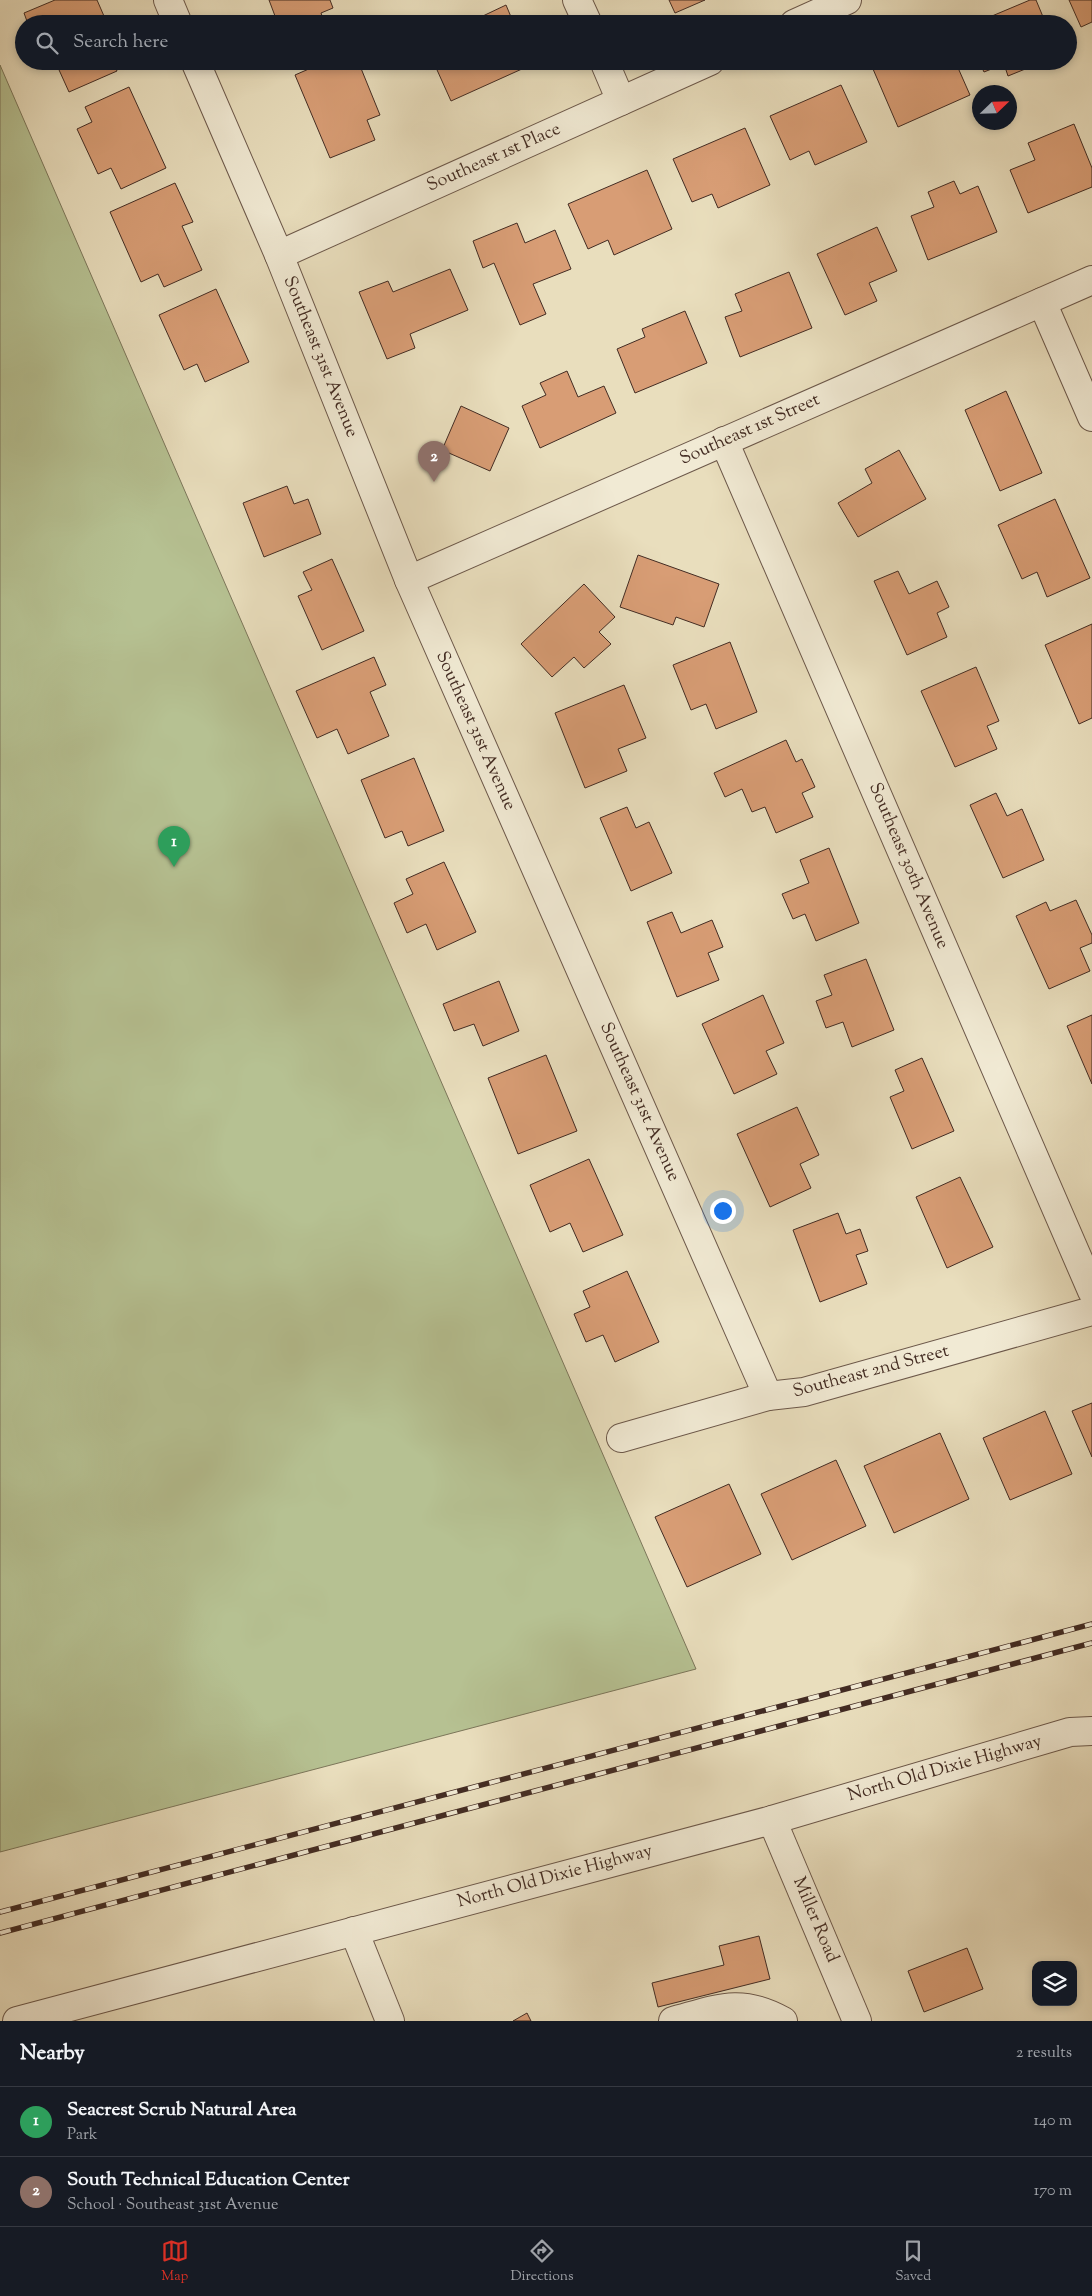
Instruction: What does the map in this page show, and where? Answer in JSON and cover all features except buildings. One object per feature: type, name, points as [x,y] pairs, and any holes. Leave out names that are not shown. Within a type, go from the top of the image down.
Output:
[{"type":"street","points":[[168,0],[174,15]]},
{"type":"street","points":[[577,0],[584,15]]},
{"type":"street","points":[[814,15],[847,0]]},
{"type":"street","name":"Southeast 31st Avenue","points":[[199,70],[279,255],[409,580],[768,1396]]},
{"type":"street","points":[[608,70],[621,101]]},
{"type":"street","name":"Southeast 1st Place","points":[[279,255],[690,70]]},
{"type":"street","name":"Southeast 1st Street","points":[[409,580],[1092,280]]},
{"type":"street","points":[[1042,302],[1092,416]]},
{"type":"street","name":"Southeast 30th Avenue","points":[[724,441],[1092,1291]]},
{"type":"street","name":"Southeast 2nd Street","points":[[621,1438],[768,1396],[804,1392],[1092,1311]]},
{"type":"street","name":"North Old Dixie Highway","points":[[17,2021],[772,1820],[1070,1732],[1092,1731]]},
{"type":"street","name":"Miller Road","points":[[772,1820],[857,2021]]},
{"type":"street","points":[[354,1931],[390,2021]]},
{"type":"street","points":[[673,2021],[715,2009],[740,2006],[764,2010],[783,2021]]},
{"type":"green space","points":[[0,65],[696,1669],[0,1852]]},
{"type":"railway","points":[[0,1912],[1092,1624]]},
{"type":"railway","points":[[0,1933],[1092,1643]]},
{"type":"place","name":"South Technical Education Center","points":[[434,482]]},
{"type":"place","name":"Seacrest Scrub Natural Area","points":[[174,867]]}]
